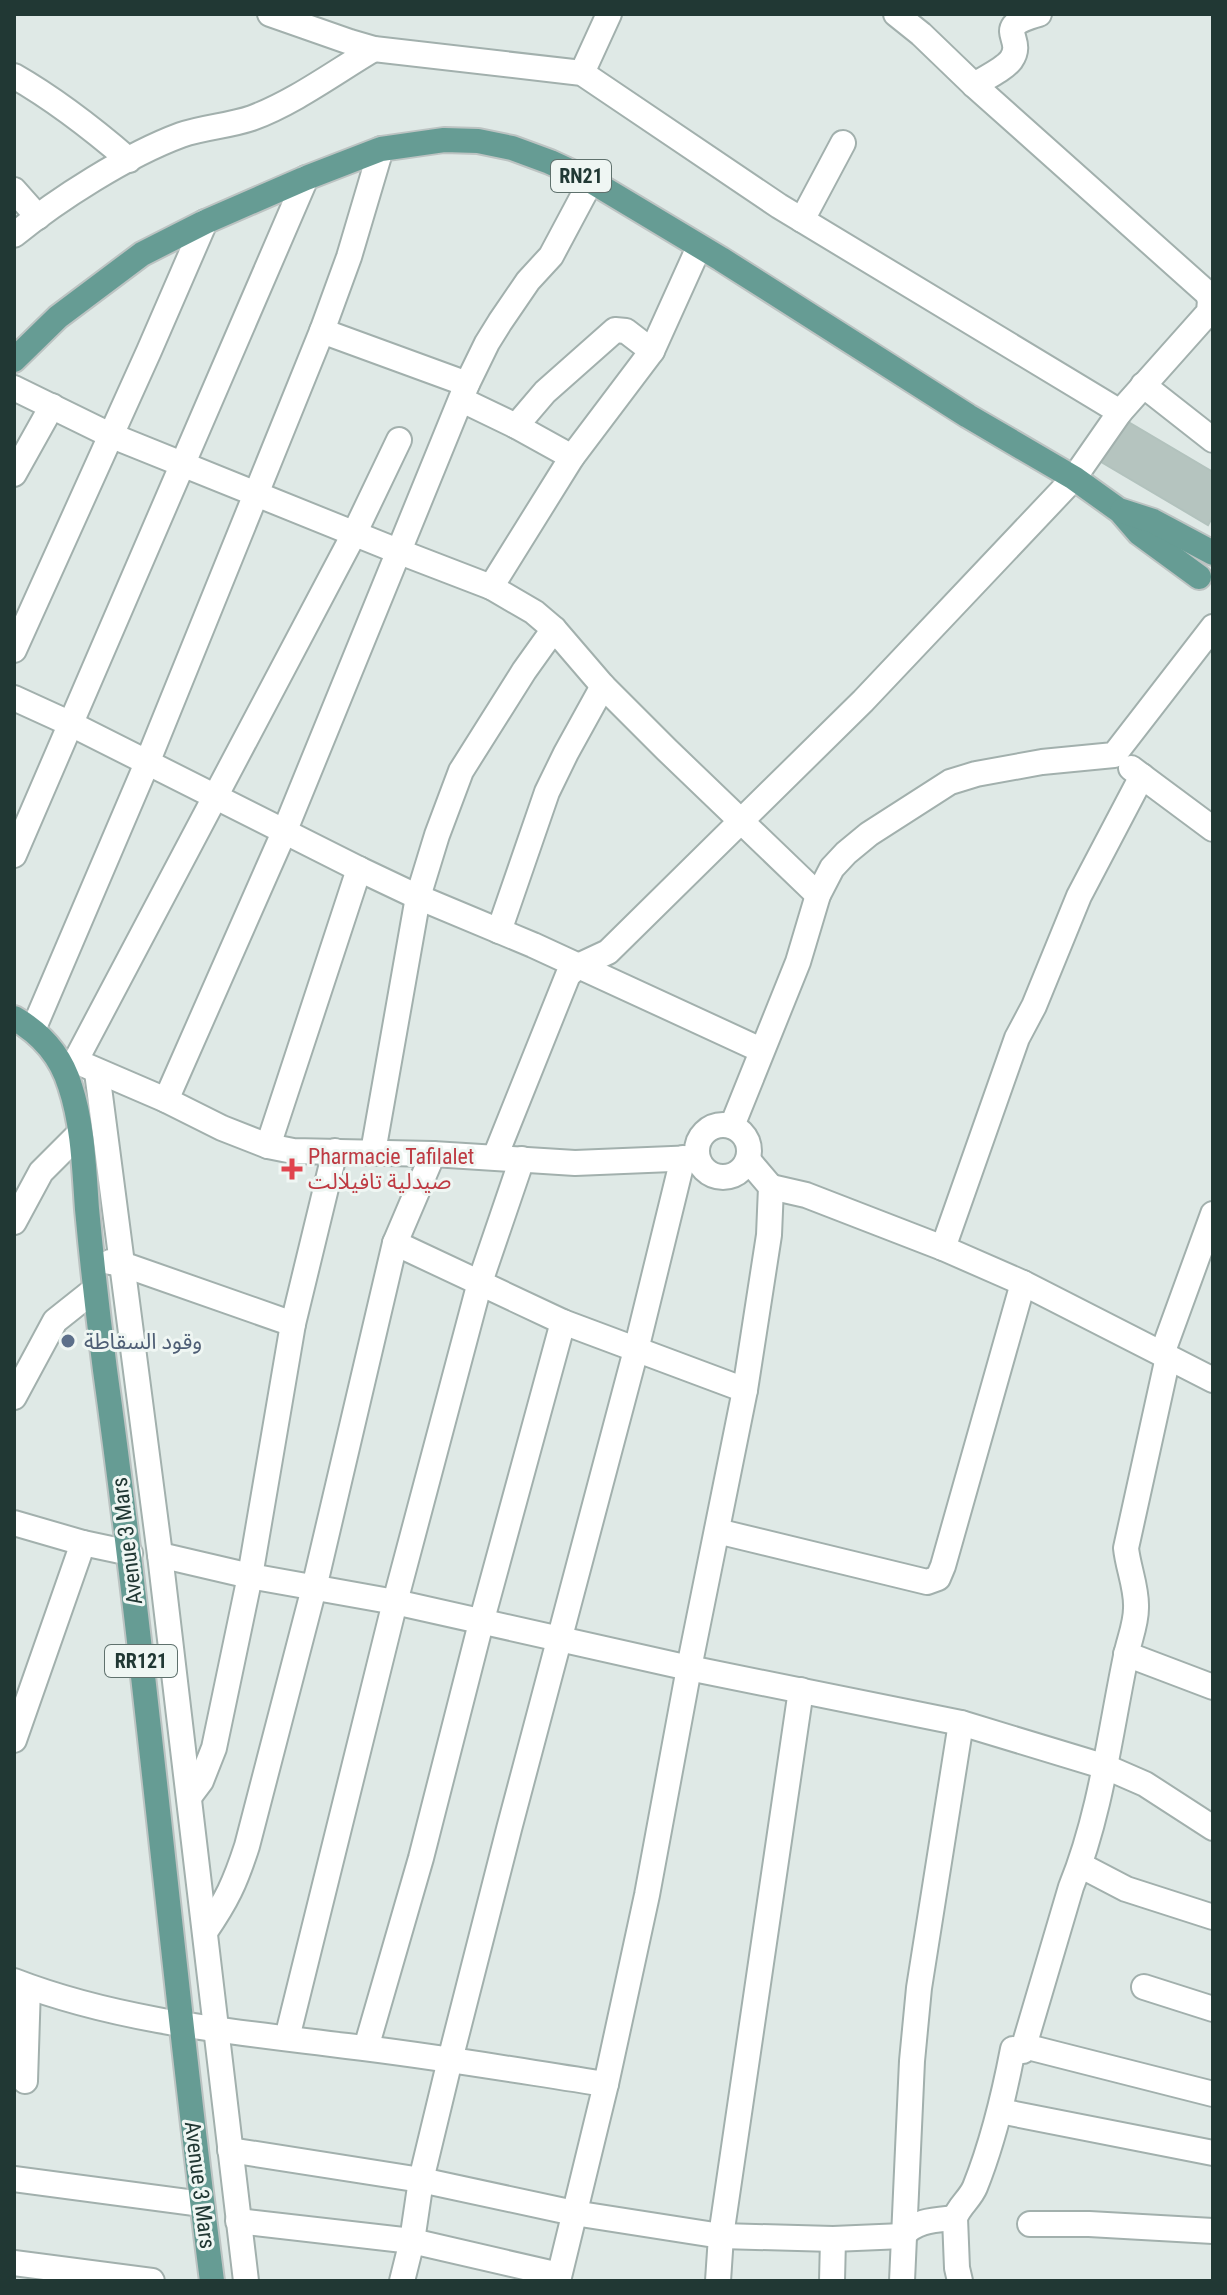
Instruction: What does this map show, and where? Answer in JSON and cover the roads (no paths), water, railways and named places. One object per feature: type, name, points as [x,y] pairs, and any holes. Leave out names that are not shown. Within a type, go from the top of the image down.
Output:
[{"type":"main road","name":"RN21","points":[[14,360],[58,317],[142,254],[205,222],[381,149],[444,140],[478,141],[512,148],[591,181],[968,416],[1074,478],[1120,511],[1139,533],[1206,581]]},
{"type":"main road","name":"RN21","points":[[1120,511],[1153,521],[1213,553]]},
{"type":"main road","name":"RN21","points":[[1206,581],[1197,571],[1199,561],[1213,553]]},
{"type":"main road","name":"Avenue 3 Mars","points":[[26,1031],[62,1064],[80,1133],[94,1290],[130,1553],[180,2023],[212,2281]]},
{"type":"street","points":[[270,14],[374,49],[582,73],[802,220],[1120,412]]},
{"type":"street","points":[[582,73],[609,14]]},
{"type":"street","points":[[495,1157],[564,982],[578,966],[608,952],[863,701],[1074,478],[1120,412],[1211,314],[1207,293],[896,14]]},
{"type":"street","points":[[974,85],[1010,61],[1014,51],[1012,29],[1015,23],[1039,14]]},
{"type":"street","points":[[14,235],[63,200],[129,160],[183,134],[252,117],[287,101],[374,49]]},
{"type":"street","points":[[14,76],[52,98],[129,160]]},
{"type":"street","points":[[802,220],[843,143]]},
{"type":"street","points":[[381,149],[349,257],[256,495],[147,763],[26,1031],[86,1066],[222,1128],[268,1146],[293,1151],[433,1154],[575,1163],[690,1158],[707,1172],[722,1177],[738,1172],[748,1160],[745,1136],[732,1126],[722,1124],[705,1131],[690,1158],[509,1829],[421,2180],[412,2241],[402,2281]]},
{"type":"street","points":[[14,855],[306,178]]},
{"type":"street","points":[[166,1100],[285,830],[487,343],[528,281],[551,256],[591,181]]},
{"type":"street","points":[[14,190],[38,217]]},
{"type":"street","points":[[14,650],[205,222]]},
{"type":"street","points":[[491,587],[572,457],[652,351],[699,247]]},
{"type":"street","points":[[516,426],[545,392],[615,330],[626,331],[652,351]]},
{"type":"street","points":[[322,331],[465,392],[516,426],[572,457]]},
{"type":"street","points":[[1143,385],[1213,440]]},
{"type":"street","points":[[14,388],[110,435],[491,587],[534,612],[554,629],[603,686],[818,895]]},
{"type":"street","points":[[14,474],[52,406]]},
{"type":"street","points":[[246,2281],[160,1555],[122,1264],[86,1066],[216,797],[354,534],[399,440]]},
{"type":"street","points":[[1114,755],[1213,627]]},
{"type":"street","points":[[373,1152],[418,897],[437,835],[461,771],[554,629]]},
{"type":"street","points":[[499,931],[547,792],[603,686]]},
{"type":"street","points":[[14,698],[418,897],[761,1050]]},
{"type":"street","points":[[732,1126],[798,962],[818,895],[832,868],[869,834],[950,782],[1042,762],[1114,755],[1213,829]]},
{"type":"street","points":[[943,1248],[1017,1038],[1034,1006],[1079,896],[1142,776]]},
{"type":"street","points":[[268,1146],[359,869]]},
{"type":"street","points":[[14,1222],[41,1172],[80,1133]]},
{"type":"street","points":[[189,1797],[201,1781],[214,1748],[250,1576],[293,1324],[335,1151]]},
{"type":"street","points":[[205,1932],[225,1904],[243,1859],[314,1588],[395,1243],[433,1154]]},
{"type":"street","points":[[287,2038],[395,1602],[480,1282],[522,1159]]},
{"type":"street","points":[[748,1160],[771,1187],[806,1195],[943,1248],[1023,1283],[1213,1380]]},
{"type":"street","points":[[238,2221],[412,2241],[558,2278],[606,2084],[647,1895],[745,1390],[769,1235],[771,1187]]},
{"type":"street","points":[[960,2281],[955,2218],[974,2191],[1000,2111],[1013,2049],[1023,2051],[1080,1865],[1106,1767],[1126,1654],[1136,1618],[1137,1605],[1126,1548],[1165,1356],[1213,1214]]},
{"type":"street","points":[[395,1243],[563,1322],[745,1390]]},
{"type":"street","points":[[92,1260],[122,1264],[293,1324]]},
{"type":"street","points":[[717,1531],[927,1582],[938,1578],[1023,1283]]},
{"type":"street","points":[[14,1397],[55,1321],[94,1290]]},
{"type":"street","points":[[366,2048],[421,1858],[563,1322]]},
{"type":"street","points":[[107,1383],[137,1382]]},
{"type":"street","points":[[14,1523],[130,1553]]},
{"type":"street","points":[[14,1740],[83,1543]]},
{"type":"street","points":[[160,1555],[961,1723],[1106,1767],[1145,1784],[1213,1828]]},
{"type":"street","points":[[1126,1654],[1213,1687]]},
{"type":"street","points":[[718,2281],[721,2236],[801,1690]]},
{"type":"street","points":[[902,2281],[912,2061],[919,1988],[961,1723]]},
{"type":"street","points":[[1080,1865],[1126,1889],[1213,1917]]},
{"type":"street","points":[[25,2081],[21,1984],[87,2004],[180,2023],[606,2084]]},
{"type":"street","points":[[1144,1987],[1213,2009]]},
{"type":"street","points":[[1024,2046],[1213,2094]]},
{"type":"street","points":[[1000,2111],[1213,2153]]},
{"type":"street","points":[[230,2150],[421,2180],[574,2213],[721,2236],[833,2239],[903,2236]]},
{"type":"street","points":[[14,2179],[202,2204]]},
{"type":"street","points":[[903,2236],[917,2224],[955,2218]]},
{"type":"street","points":[[1030,2224],[1213,2231]]},
{"type":"street","points":[[832,2281],[833,2239]]},
{"type":"street","points":[[14,2263],[152,2281]]},
{"type":"place","name":"Pharmacie Tafilalet صيدلية تافيلالت","points":[[292,1169]]},
{"type":"place","name":"وقود السقاطة","points":[[68,1341]]}]
